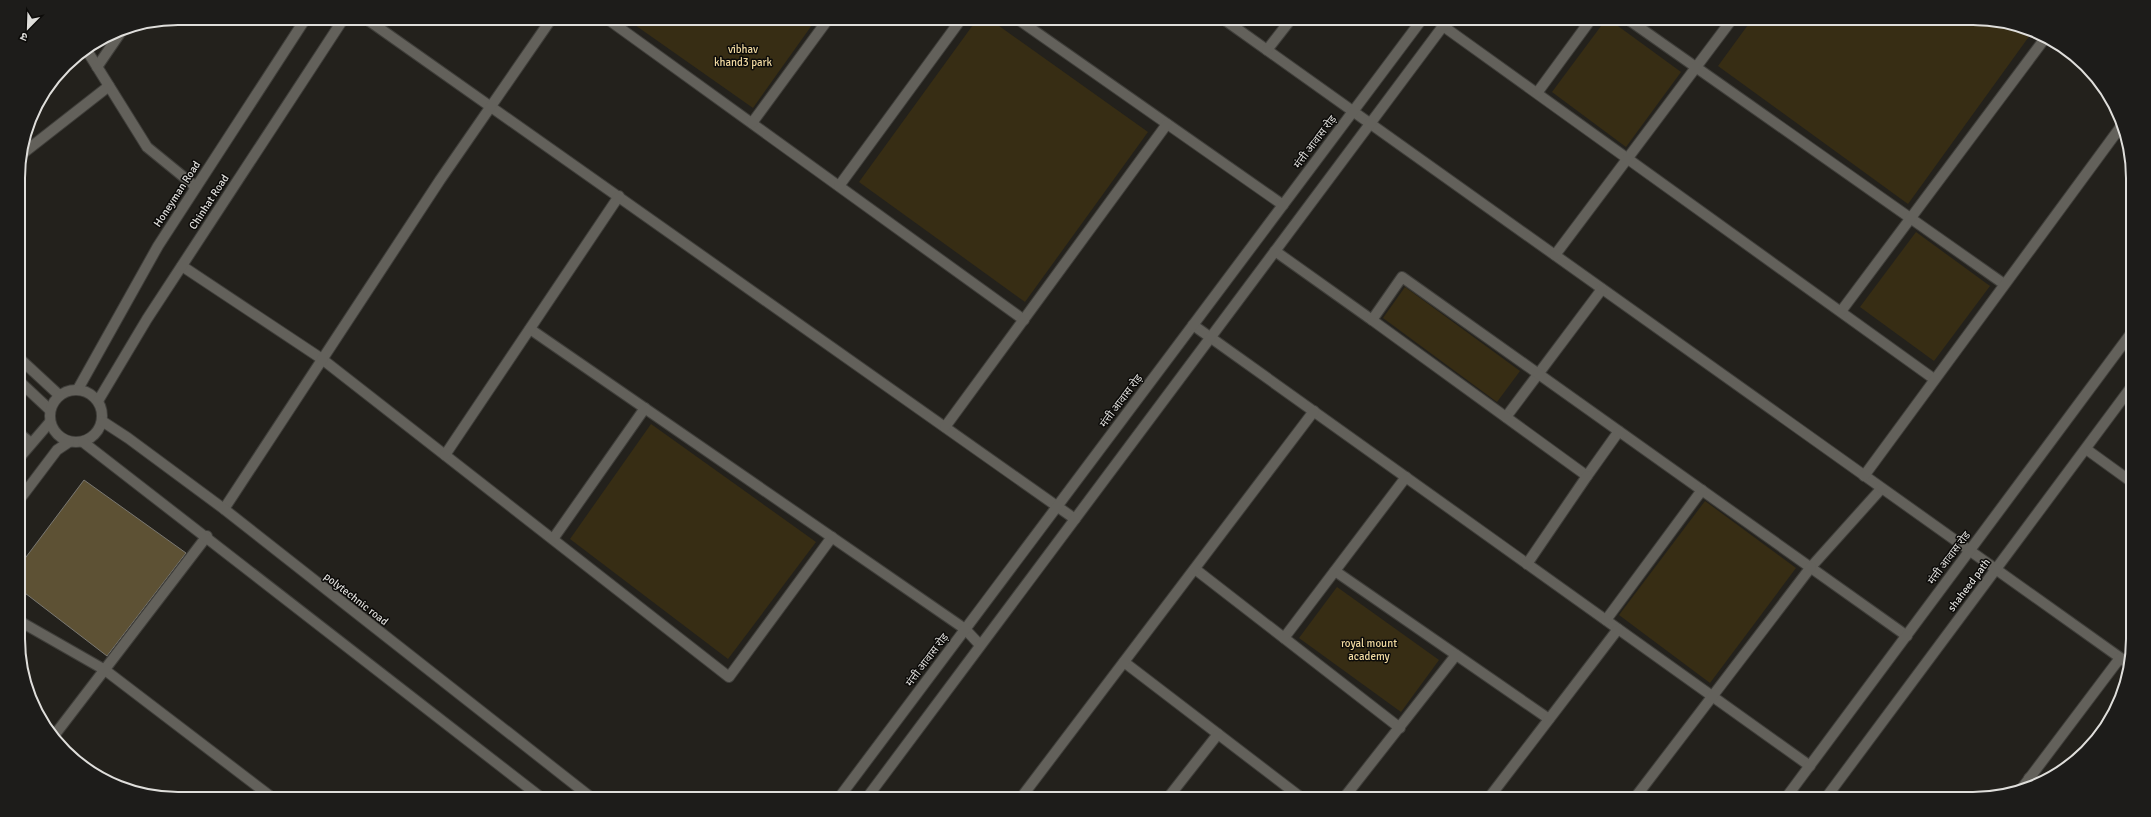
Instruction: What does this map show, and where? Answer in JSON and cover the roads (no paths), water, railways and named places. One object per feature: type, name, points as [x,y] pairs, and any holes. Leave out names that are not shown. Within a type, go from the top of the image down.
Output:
[{"type":"street","name":"Honeyman Road","points":[[78,389],[158,246],[301,25]]},
{"type":"street","name":"Chinhat Road","points":[[98,401],[182,266],[339,25]]},
{"type":"street","points":[[376,25],[1075,519]]},
{"type":"street","points":[[224,508],[440,180],[547,25]]},
{"type":"street","points":[[616,25],[1024,320]]},
{"type":"street","points":[[752,123],[824,25]]},
{"type":"street","points":[[839,186],[957,25]]},
{"type":"street","points":[[1026,25],[1283,204]]},
{"type":"street","points":[[1232,25],[1969,552],[2125,661]]},
{"type":"street","points":[[1267,50],[1287,25]]},
{"type":"street","name":"मंत्ती आवास रोड़","points":[[843,792],[1418,25]]},
{"type":"street","points":[[871,792],[1444,25]]},
{"type":"street","points":[[1450,25],[1537,93],[1842,310],[1934,379]]},
{"type":"street","points":[[1537,93],[1587,25]]},
{"type":"street","points":[[1636,25],[2004,284]]},
{"type":"street","points":[[1555,255],[1728,25]]},
{"type":"street","points":[[97,67],[116,39]]},
{"type":"street","points":[[1842,310],[2042,42]]},
{"type":"street","points":[[89,54],[147,147],[196,187]]},
{"type":"street","points":[[29,145],[109,86]]},
{"type":"street","points":[[945,427],[1167,124]]},
{"type":"street","points":[[1864,476],[2118,130]]},
{"type":"street","points":[[445,455],[619,196]]},
{"type":"street","points":[[1275,251],[1587,476]]},
{"type":"street","points":[[182,266],[322,359],[729,677],[832,537]]},
{"type":"street","points":[[1372,320],[1402,277],[1907,636]]},
{"type":"street","points":[[1506,417],[1602,289]]},
{"type":"street","points":[[1193,324],[1810,766]]},
{"type":"street","points":[[530,330],[966,629],[980,646]]},
{"type":"street","name":"मंत्ती आवास रोड","points":[[1790,792],[2126,340]]},
{"type":"street","points":[[25,364],[59,395]]},
{"type":"street","points":[[25,386],[50,410]]},
{"type":"street","points":[[78,389],[89,393],[98,401],[102,411],[102,422],[92,437],[83,442],[69,442],[60,438],[54,431],[50,422],[50,410],[53,402],[59,395],[68,390],[78,389]]},
{"type":"street","name":"shaheed path","points":[[1830,792],[2126,394]]},
{"type":"street","points":[[553,539],[645,408]]},
{"type":"street","points":[[1025,792],[1314,412]]},
{"type":"street","points":[[25,451],[50,422]]},
{"type":"street","name":"polytechnic road","points":[[102,422],[128,438],[224,508],[584,792]]},
{"type":"street","points":[[1528,564],[1619,431]]},
{"type":"street","points":[[25,438],[31,443]]},
{"type":"street","points":[[25,492],[57,450],[69,442]]},
{"type":"street","points":[[83,442],[207,536],[534,792]]},
{"type":"street","points":[[2086,449],[2126,479]]},
{"type":"street","points":[[1284,638],[1406,477]]},
{"type":"street","points":[[1639,792],[1811,567],[1881,488]]},
{"type":"street","points":[[1606,620],[1702,490]]},
{"type":"street","points":[[57,732],[207,536]]},
{"type":"street","points":[[1195,569],[1400,728]]},
{"type":"street","points":[[1335,571],[1549,719]]},
{"type":"street","points":[[25,624],[105,670],[265,792]]},
{"type":"street","points":[[1493,792],[1618,629]]},
{"type":"street","points":[[1349,792],[1456,655]]},
{"type":"street","points":[[2035,778],[2120,658]]},
{"type":"street","points":[[1124,662],[1294,792]]},
{"type":"street","points":[[1172,792],[1218,734]]},
{"type":"park label","name":"vibhav khand3 park","points":[[743,55]]},
{"type":"park label","name":"royal mount academy","points":[[1369,649]]}]
